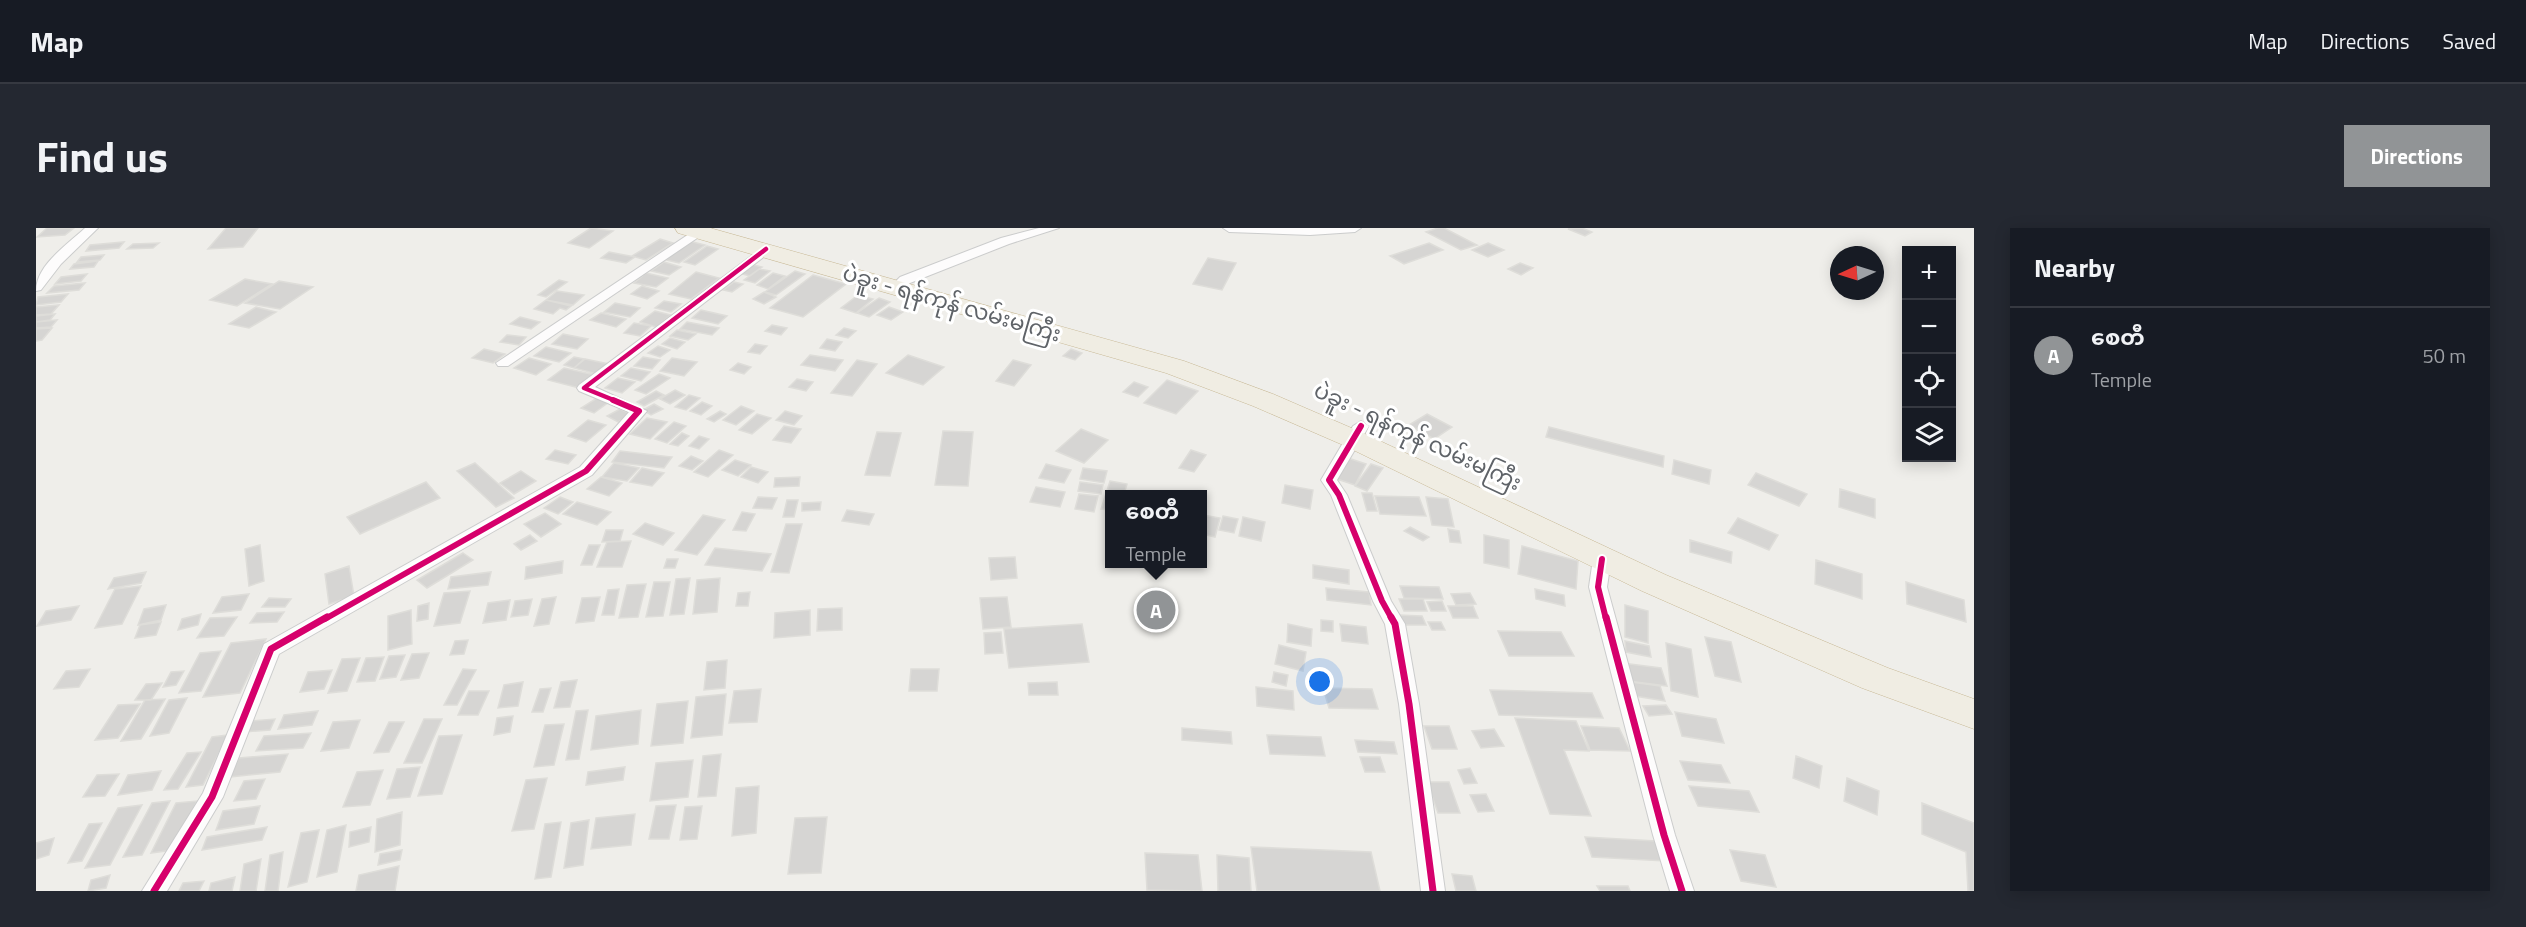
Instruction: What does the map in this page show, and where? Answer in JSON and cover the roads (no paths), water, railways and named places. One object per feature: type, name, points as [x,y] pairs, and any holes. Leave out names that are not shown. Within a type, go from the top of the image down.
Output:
[{"type":"highway","name":"ပဲခူး - ရန်ကုန် လမ်းမကြီး","points":[[704,229],[766,249],[901,284]]},
{"type":"highway","name":"ပဲခူး - ရန်ကုန် လမ်းမကြီး","points":[[704,229],[901,284],[1175,367],[1357,433],[1661,571],[1878,663],[1974,697]]},
{"type":"highway","name":"ပဲခူး - ရန်ကုန် လမ်းမကြီး","points":[[1357,433],[1602,559],[1875,678],[1974,714]]},
{"type":"street","points":[[36,287],[57,261],[92,228]]},
{"type":"street","points":[[901,284],[1005,241],[1053,228]]},
{"type":"street","points":[[1229,228],[1310,231],[1355,228]]},
{"type":"street","points":[[503,363],[704,229]]},
{"type":"street","points":[[154,891],[212,797],[272,649],[586,471],[639,411],[584,388],[766,249]]},
{"type":"street","points":[[1357,433],[1329,480],[1340,495],[1378,590],[1395,624],[1409,704],[1433,891]]},
{"type":"street","points":[[1602,559],[1598,587],[1664,835],[1682,891]]},
{"type":"place","name":"စေတီ","points":[[1156,610]]}]
